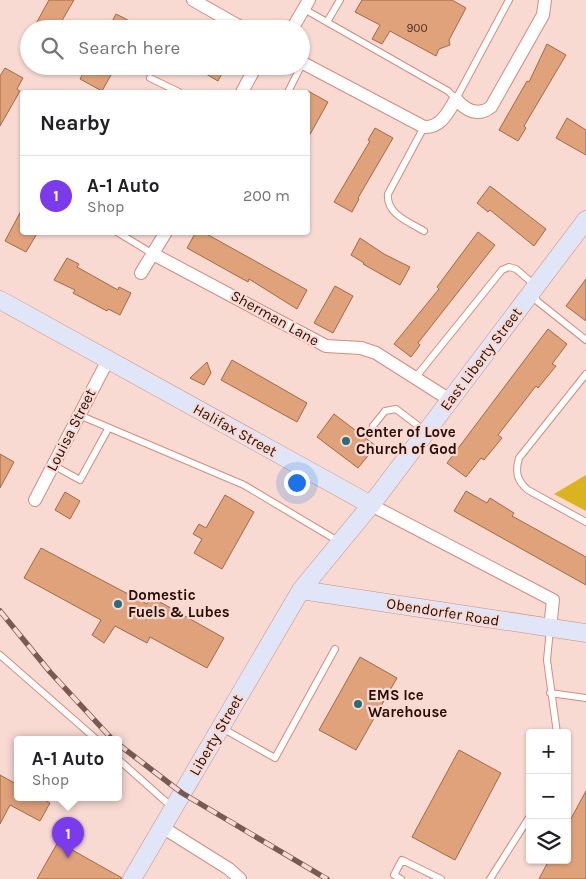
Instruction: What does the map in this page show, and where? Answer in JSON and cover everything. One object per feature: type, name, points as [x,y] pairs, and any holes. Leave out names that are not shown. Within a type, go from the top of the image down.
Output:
[{"type":"main road","name":"East Liberty Street","points":[[301,590],[371,505],[586,220]]},
{"type":"main road","name":"Halifax Street","points":[[0,300],[371,505]]},
{"type":"main road","name":"Obendorfer Road","points":[[301,590],[586,634]]},
{"type":"main road","name":"Liberty Street","points":[[132,879],[301,590]]},
{"type":"street","points":[[193,0],[228,20]]},
{"type":"street","points":[[310,68],[424,127],[436,125],[443,119],[456,99],[473,112],[485,112],[492,107],[543,15],[545,0]]},
{"type":"street","points":[[297,20],[306,4]]},
{"type":"street","points":[[243,90],[251,75]]},
{"type":"street","points":[[141,273],[164,235]]},
{"type":"street","name":"Sherman Lane","points":[[153,254],[326,346],[361,348],[376,354],[450,400]]},
{"type":"street","name":"Louisa Street","points":[[35,500],[108,360]]},
{"type":"street","name":"Halifax Street","points":[[371,505],[553,600],[550,628]]},
{"type":"street","points":[[162,827],[229,868],[240,879]]},
{"type":"lane","points":[[327,22],[340,0]]},
{"type":"lane","points":[[306,4],[327,22],[448,91],[456,99],[509,0]]},
{"type":"lane","points":[[289,90],[296,75]]},
{"type":"lane","points":[[150,78],[175,90]]},
{"type":"lane","points":[[424,127],[388,194],[387,202],[394,213],[424,231]]},
{"type":"lane","points":[[122,235],[153,254]]},
{"type":"lane","points":[[415,378],[502,270],[509,267],[516,269],[530,281],[537,301],[586,340]]},
{"type":"lane","points":[[586,374],[519,458],[516,467],[521,484],[528,490],[586,522]]},
{"type":"lane","points":[[373,426],[385,411],[396,409],[426,432]]},
{"type":"lane","points":[[79,415],[108,429],[244,485],[340,542]]},
{"type":"lane","points":[[53,466],[80,480],[108,429]]},
{"type":"lane","points":[[550,628],[547,660],[556,729]]},
{"type":"lane","points":[[221,728],[275,758],[335,649]]},
{"type":"lane","points":[[0,655],[93,736]]},
{"type":"lane","points":[[550,693],[586,698]]},
{"type":"lane","points":[[122,763],[173,808]]},
{"type":"lane","points":[[490,879],[528,819]]},
{"type":"lane","points":[[401,879],[394,875],[402,860],[441,879]]},
{"type":"shaded area","points":[[586,475],[586,511],[554,494]]},
{"type":"building","points":[[49,0],[74,0],[62,20],[38,20]]},
{"type":"building","points":[[362,0],[452,0],[466,8],[449,40],[450,45],[439,49],[436,56],[390,31],[382,44],[372,39],[380,25],[355,12]]},
{"type":"building","points":[[116,14],[127,20],[113,20]]},
{"type":"building","points":[[547,44],[566,55],[524,126],[526,128],[518,141],[499,130],[527,81],[529,82]]},
{"type":"building","points":[[5,68],[23,78],[17,89],[20,91],[0,126],[0,76]]},
{"type":"building","points":[[82,75],[111,75],[103,90],[80,79]]},
{"type":"building","points":[[208,75],[221,75],[218,81]]},
{"type":"building","points":[[310,92],[328,102],[310,134]]},
{"type":"building","points":[[567,118],[586,130],[586,155],[556,138]]},
{"type":"building","points":[[375,128],[393,138],[358,198],[352,212],[334,202],[370,141],[368,140]]},
{"type":"building","points":[[490,186],[546,229],[534,246],[490,210],[488,212],[477,203]]},
{"type":"building","points":[[20,213],[20,235],[36,235],[26,252],[5,241]]},
{"type":"building","points":[[478,232],[495,245],[418,343],[420,345],[411,357],[394,344],[439,289],[437,287]]},
{"type":"building","points":[[194,235],[208,235],[307,290],[297,309],[249,279],[248,282],[187,248]]},
{"type":"building","points":[[360,238],[384,254],[410,267],[400,285],[351,255]]},
{"type":"building","points":[[67,258],[79,264],[77,267],[118,290],[119,287],[131,293],[120,315],[108,309],[107,311],[73,293],[75,290],[54,280]]},
{"type":"building","points":[[586,279],[586,321],[566,306]]},
{"type":"building","points":[[335,286],[353,296],[333,333],[314,323]]},
{"type":"building","points":[[548,329],[567,344],[552,364],[556,366],[538,388],[536,386],[498,435],[502,438],[484,460],[481,458],[466,477],[447,463]]},
{"type":"building","points":[[232,360],[307,403],[297,422],[221,380]]},
{"type":"building","points":[[207,362],[211,373],[204,385],[190,378]]},
{"type":"building","name":"Center of Love Church of God","points":[[334,414],[376,446],[358,468],[317,437]]},
{"type":"building","points":[[0,454],[14,462],[0,488]]},
{"type":"building","points":[[466,491],[487,503],[490,498],[514,513],[512,516],[586,557],[586,585],[454,511]]},
{"type":"building","points":[[65,492],[80,501],[70,519],[55,510]]},
{"type":"building","points":[[225,495],[254,512],[222,569],[194,553],[202,539],[193,534],[199,524],[206,528]]},
{"type":"building","name":"Domestic Fuels & Lubes","points":[[41,548],[147,604],[151,597],[224,638],[207,668],[150,637],[147,643],[115,626],[104,643],[92,635],[101,620],[24,578]]},
{"type":"building","name":"EMS Ice Warehouse","points":[[360,657],[397,678],[356,750],[319,730]]},
{"type":"building","points":[[459,750],[501,773],[455,860],[412,837]]},
{"type":"building","points":[[0,775],[14,783],[14,801],[46,801],[50,803],[40,821],[10,805],[0,824]]},
{"type":"building","points":[[586,791],[586,879],[539,879],[547,864],[571,864],[571,819]]},
{"type":"building","points":[[58,842],[122,878],[37,879]]},
{"type":"railway","points":[[0,611],[50,672],[109,736]]},
{"type":"railway","points":[[122,747],[182,793],[327,879]]},
{"type":"place","name":"Center of Love Church of God","points":[[346,441]]},
{"type":"place","name":"Domestic Fuels & Lubes","points":[[118,604]]},
{"type":"place","name":"EMS Ice Warehouse","points":[[358,704]]},
{"type":"place","name":"A-1 Auto","points":[[68,858]]}]
